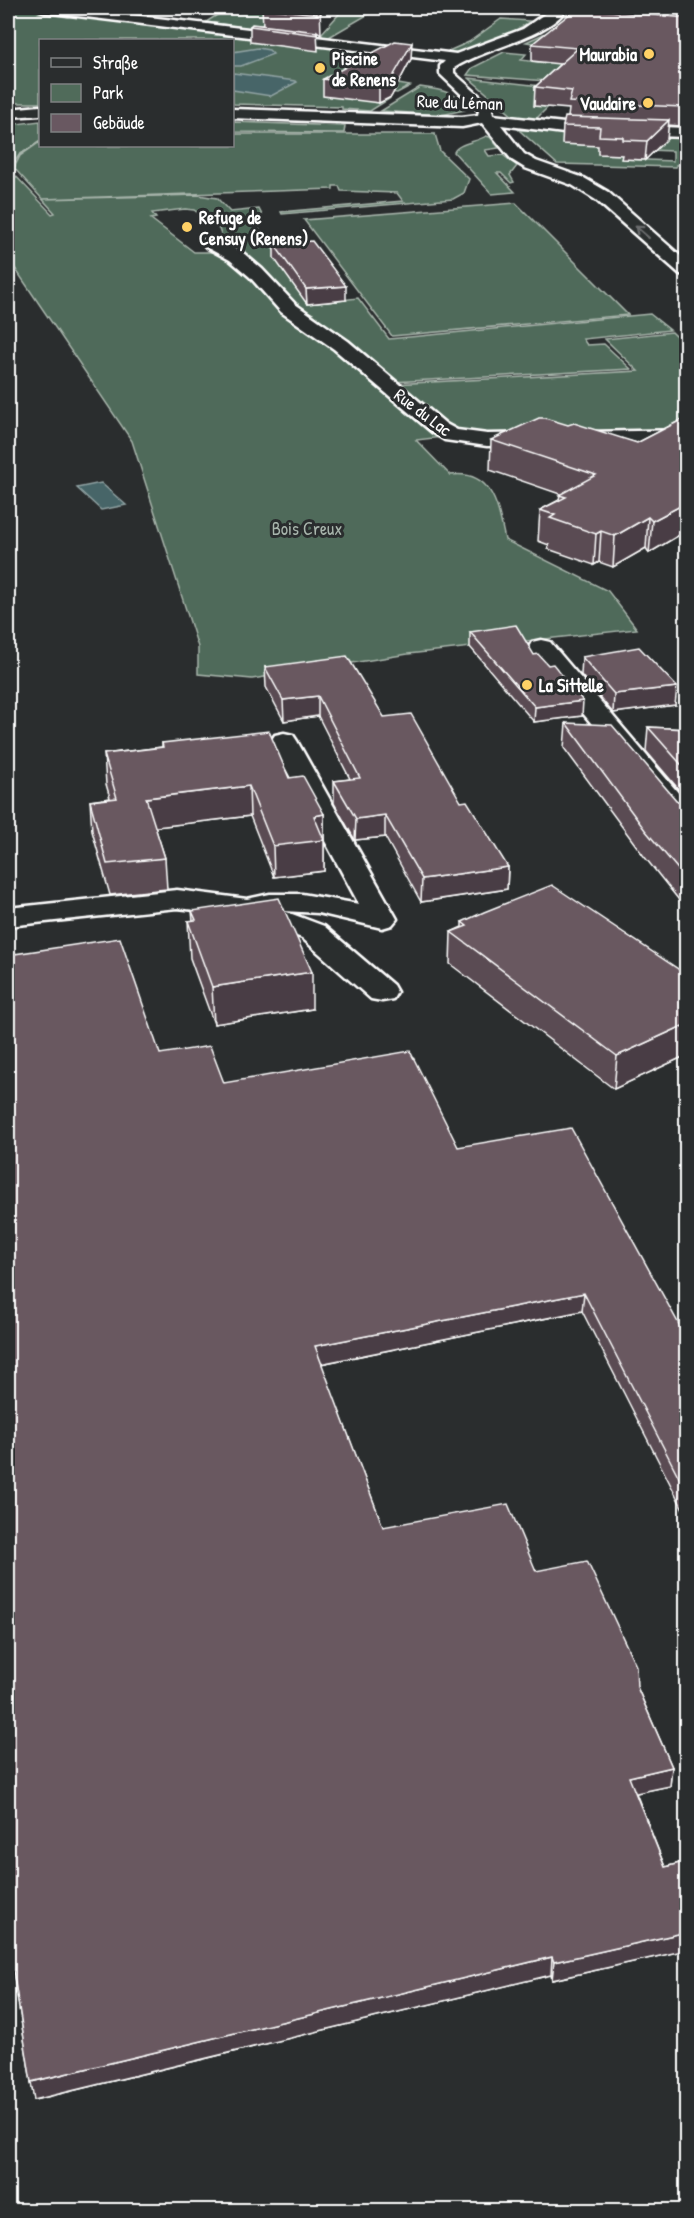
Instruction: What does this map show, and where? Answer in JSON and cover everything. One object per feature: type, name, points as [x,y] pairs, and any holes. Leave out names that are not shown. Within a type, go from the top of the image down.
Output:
[{"type":"street","points":[[45,8],[457,58]]},
{"type":"street","points":[[574,17],[557,11],[528,32],[457,58],[447,66],[447,74],[487,110],[485,118],[499,129],[519,158],[533,166],[573,179],[602,196],[687,270]]},
{"type":"street","points":[[8,113],[39,111]]},
{"type":"street","name":"Rue du Léman","points":[[234,113],[462,122],[485,118],[564,128],[687,132]]},
{"type":"street","name":"Rue du Lac","points":[[212,243],[236,256],[256,273],[288,308],[341,345],[439,428],[452,436],[487,441],[687,436]]},
{"type":"street","points":[[541,647],[687,819]]},
{"type":"street","points":[[246,907],[290,901],[321,904],[382,919],[284,741]]},
{"type":"street","points":[[8,917],[177,899],[246,907],[313,932],[382,992]]},
{"type":"green space","name":"Piscine de Renens","points":[[8,8],[412,57],[401,78],[393,83],[410,86],[397,93],[381,91],[372,97],[389,99],[370,111],[342,109],[342,107],[234,104],[234,39],[39,39],[39,103],[8,103]]},
{"type":"green space","points":[[228,8],[283,8],[266,25],[310,36],[206,22]]},
{"type":"green space","points":[[342,8],[379,8],[329,37],[345,41],[322,38],[322,33]]},
{"type":"green space","points":[[501,19],[530,21],[488,43],[444,53],[469,42]]},
{"type":"green space","points":[[550,31],[573,83],[467,75],[472,68],[504,52],[526,54],[521,60],[546,63],[538,44],[526,42]]},
{"type":"green space","points":[[469,78],[567,89],[535,105],[548,107],[533,122],[514,117]]},
{"type":"green space","points":[[420,87],[454,95],[463,104],[465,110],[441,115],[381,111]]},
{"type":"green space","name":"Bois Creux","points":[[39,121],[39,142],[19,155],[10,170],[52,214],[55,213],[14,168],[20,156],[39,143],[39,147],[234,147],[234,134],[435,134],[440,151],[469,179],[464,193],[453,199],[282,214],[281,212],[403,201],[397,193],[341,191],[339,186],[333,186],[333,189],[43,199],[198,195],[217,198],[230,212],[259,209],[262,215],[250,217],[279,257],[307,304],[358,298],[389,339],[650,314],[670,330],[583,339],[587,345],[604,344],[631,369],[391,382],[313,314],[293,307],[261,269],[224,243],[219,229],[194,210],[152,213],[156,218],[151,219],[194,252],[221,252],[443,437],[416,440],[450,475],[476,478],[484,484],[496,503],[505,540],[608,591],[637,629],[408,654],[252,679],[198,674],[198,647],[132,441],[8,258],[8,130],[10,129],[8,125]]},
{"type":"green space","points":[[234,122],[345,126],[344,133],[234,132]]},
{"type":"green space","points":[[519,130],[686,137],[686,165],[676,165],[676,167],[557,164]],"holes":[[[623,149],[673,151],[673,161],[622,159]]]},
{"type":"green space","points":[[486,136],[490,137],[499,148],[485,150],[489,156],[503,155],[517,166],[510,175],[514,182],[511,183],[501,173],[497,173],[515,192],[492,194],[454,152],[459,147]]},
{"type":"green space","points":[[516,203],[628,315],[392,336],[304,220]]},
{"type":"green space","points":[[672,332],[678,338],[686,337],[686,431],[535,435],[458,434],[393,384],[638,371],[605,339]]},
{"type":"water","points":[[258,48],[269,50],[273,54],[241,66],[234,66],[234,52]]},
{"type":"water","points":[[234,73],[297,82],[271,96],[234,90]]},
{"type":"water","points":[[101,483],[126,505],[101,510],[77,488]]},
{"type":"building","points":[[263,8],[320,8],[321,13],[317,10],[317,14]]},
{"type":"building","points":[[577,8],[687,18],[687,103],[683,107],[569,102],[572,91],[535,87],[578,48],[532,44]]},
{"type":"building","points":[[252,24],[317,32],[317,35],[250,26]]},
{"type":"building","points":[[395,41],[412,43],[391,80],[379,87],[323,79]]},
{"type":"building","points":[[565,117],[669,120],[647,141],[599,136],[600,127],[563,126]]},
{"type":"building","points":[[312,241],[346,286],[306,289],[274,244]]},
{"type":"building","points":[[687,417],[687,504],[652,521],[648,517],[615,536],[601,531],[596,534],[550,518],[555,515],[540,510],[566,497],[559,495],[596,475],[491,440],[539,418],[545,418],[568,425],[574,423],[637,443]]},
{"type":"building","points":[[516,625],[534,655],[538,654],[548,665],[553,664],[583,701],[535,707],[470,632]]},
{"type":"building","points":[[639,647],[677,687],[614,694],[582,657]]},
{"type":"building","points":[[347,656],[384,717],[411,714],[461,802],[467,801],[508,867],[422,879],[385,815],[356,819],[334,781],[360,778],[318,696],[283,700],[265,667]]},
{"type":"building","points":[[566,723],[612,725],[677,801],[687,804],[687,880],[645,830]]},
{"type":"building","points":[[648,727],[687,729],[687,771]]},
{"type":"building","points":[[269,731],[289,778],[303,776],[324,814],[314,816],[324,840],[273,846],[249,786],[146,798],[165,858],[107,864],[90,801],[117,798],[104,754],[163,747],[162,743]]},
{"type":"building","points":[[552,885],[687,975],[687,1024],[617,1056],[451,932],[467,926],[462,922]]},
{"type":"building","points":[[279,898],[312,972],[212,987],[188,921],[196,920],[192,911]]},
{"type":"building","points":[[120,938],[160,1054],[210,1046],[224,1083],[410,1051],[458,1147],[571,1128],[687,1339],[687,1493],[584,1293],[315,1346],[383,1527],[508,1504],[536,1571],[587,1561],[636,1666],[637,1687],[672,1767],[629,1777],[665,1867],[687,1861],[687,1932],[554,1962],[552,1957],[31,2082],[8,1939],[8,955]]},
{"type":"place","name":"Maurabia","points":[[649,54]]},
{"type":"place","name":"Piscine de Renens","points":[[320,68]]},
{"type":"place","name":"Vaudaire","points":[[648,103]]},
{"type":"place","name":"Refuge de Censuy (Renens)","points":[[187,227]]},
{"type":"place","name":"La Sittelle","points":[[527,685]]}]
